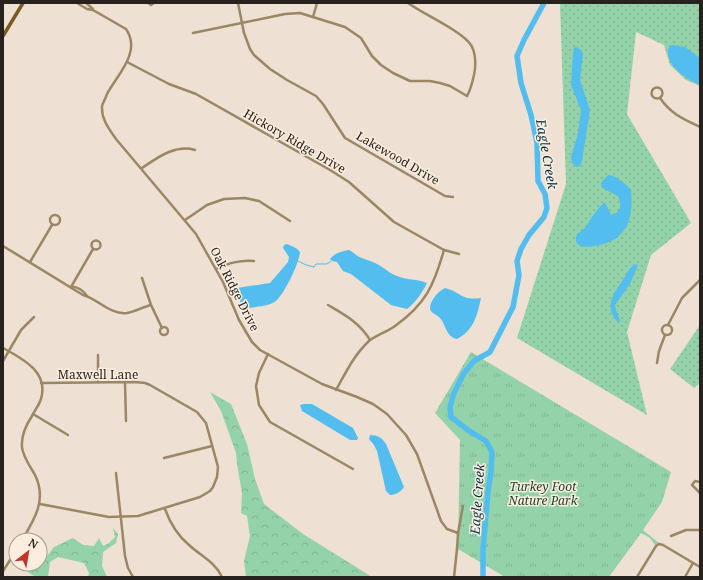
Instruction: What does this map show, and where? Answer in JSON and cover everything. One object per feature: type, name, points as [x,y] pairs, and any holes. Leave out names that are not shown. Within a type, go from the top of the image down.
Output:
[{"type":"main road","points":[[3,36],[23,3]]},
{"type":"street","name":"Oak Ridge Drive","points":[[77,3],[87,9],[93,10]]},
{"type":"street","name":"Oak Ridge Drive","points":[[86,3],[93,10],[126,29],[130,40],[131,51],[127,62],[109,90],[102,105],[107,128],[196,234],[223,282],[231,305],[252,342],[260,350],[322,384],[373,404],[387,414],[406,435],[417,454],[441,521],[447,529],[458,533]]},
{"type":"street","points":[[148,3],[151,5],[154,3]]},
{"type":"street","name":"Lakewood Drive","points":[[238,3],[244,33],[254,56],[287,80],[316,96],[323,104],[345,138],[445,196],[453,197]]},
{"type":"street","points":[[313,17],[317,3]]},
{"type":"street","points":[[194,32],[293,13],[300,13],[345,27],[361,38],[372,56],[381,65],[393,73],[410,80],[430,81],[450,86],[467,96],[471,89],[476,64],[470,44],[462,36],[408,3]]},
{"type":"street","name":"Hickory Ridge Drive","points":[[127,62],[168,84],[196,94],[330,170],[349,182],[394,222],[444,250],[459,254]]},
{"type":"street","points":[[660,98],[663,94],[662,90],[659,88],[655,89],[652,92],[653,96],[657,99],[660,98],[667,108],[679,117],[700,127]]},
{"type":"street","points":[[142,168],[168,152],[178,149],[195,150]]},
{"type":"street","points":[[185,220],[207,205],[224,199],[245,198],[259,201],[290,221]]},
{"type":"street","points":[[30,262],[52,224],[50,222],[51,217],[55,215],[60,221],[59,224],[55,226],[52,224]]},
{"type":"street","points":[[3,246],[83,295],[88,296],[115,312],[127,313],[151,305]]},
{"type":"street","points":[[71,287],[93,249]]},
{"type":"street","points":[[336,390],[355,355],[370,340],[394,327],[416,309],[432,287],[444,250]]},
{"type":"street","points":[[216,269],[230,262],[247,260],[254,261]]},
{"type":"street","points":[[142,278],[151,305],[162,328]]},
{"type":"street","points":[[665,335],[662,333],[662,328],[664,325],[668,325],[682,298],[700,280]]},
{"type":"street","points":[[328,305],[356,322],[365,331],[370,340]]},
{"type":"street","points":[[3,361],[24,327],[34,317]]},
{"type":"street","points":[[665,335],[670,334],[672,331],[672,328],[668,325]]},
{"type":"street","points":[[657,363],[659,351],[665,335]]},
{"type":"street","points":[[3,348],[32,366],[38,374],[42,390],[41,399],[26,426],[23,437],[22,447],[25,457],[39,486],[40,504],[36,516],[27,532]]},
{"type":"street","points":[[98,354],[98,382]]},
{"type":"street","points":[[268,354],[259,373],[256,386],[259,405],[270,422],[353,469]]},
{"type":"street","points":[[125,382],[126,421]]},
{"type":"street","name":"Maxwell Lane","points":[[40,504],[98,515],[121,517],[138,516],[165,509],[200,497],[213,487],[218,472],[206,423],[197,412],[150,385],[140,382],[41,383]]},
{"type":"street","points":[[32,414],[68,435]]},
{"type":"street","points":[[164,458],[212,446]]},
{"type":"street","points":[[116,473],[126,562],[133,577]]},
{"type":"street","points":[[700,482],[695,481],[692,485],[700,493]]},
{"type":"street","points":[[454,577],[458,549],[458,533],[463,506]]},
{"type":"street","points":[[165,509],[172,525],[181,537],[210,561],[222,577]]},
{"type":"street","points":[[671,536],[686,530],[700,530]]},
{"type":"street","points":[[637,577],[656,546],[659,544],[700,567]]},
{"type":"street","points":[[685,577],[694,563]]},
{"type":"green space","points":[[560,3],[700,3],[700,86],[686,80],[670,65],[664,45],[636,32],[627,114],[691,223],[651,255],[627,332],[647,415],[517,338],[566,184]]},
{"type":"green space","points":[[700,325],[700,383],[694,388],[670,369]]},
{"type":"green space","name":"Turkey Foot Nature Park","points":[[471,352],[671,472],[662,502],[643,530],[659,543],[655,545],[650,538],[641,533],[609,577],[505,577],[458,549],[460,440],[435,413]]},
{"type":"green space","points":[[210,392],[231,404],[247,444],[255,479],[264,504],[303,534],[372,577],[246,577],[244,561],[250,536],[247,516],[241,513],[242,493],[236,453],[221,411]]},
{"type":"green space","points":[[113,528],[118,534],[116,543],[103,552],[102,566],[107,577],[88,577],[89,573],[84,563],[58,557],[50,562],[48,576],[40,577],[28,572],[48,572],[48,554],[54,547],[73,538],[83,545],[94,546],[99,538],[103,546],[115,537]]},
{"type":"water","points":[[672,45],[685,47],[700,58],[700,85],[683,75],[672,65],[668,53],[669,47]]},
{"type":"water","points":[[576,47],[581,50],[583,54],[580,80],[590,110],[582,161],[580,166],[577,167],[572,163],[571,157],[578,133],[581,110],[571,85],[573,52],[574,48]]},
{"type":"water","points":[[608,175],[617,178],[631,190],[632,199],[630,217],[627,226],[617,238],[608,242],[590,247],[580,246],[576,241],[577,234],[584,229],[596,211],[605,202],[611,215],[617,212],[620,208],[618,196],[602,188],[601,183]]},
{"type":"water","points":[[287,244],[296,248],[300,252],[288,284],[280,296],[275,302],[267,305],[250,308],[244,306],[239,299],[237,288],[270,283],[288,262],[289,257],[283,248],[284,245]]},
{"type":"water","points":[[349,250],[359,257],[377,264],[395,275],[427,283],[418,297],[407,309],[391,305],[351,274],[343,271],[337,262],[330,259],[334,255]]},
{"type":"water","points":[[634,264],[638,265],[630,284],[615,305],[620,320],[619,323],[611,312],[611,301]]},
{"type":"water","points":[[445,288],[465,297],[474,299],[481,298],[474,322],[463,335],[457,339],[453,338],[448,333],[438,316],[430,310],[430,305],[435,296]]},
{"type":"water","points":[[312,404],[353,428],[358,438],[357,440],[350,440],[302,411],[300,405]]},
{"type":"water","points":[[370,435],[380,437],[386,444],[404,487],[396,494],[390,495],[386,491],[377,451],[369,439]]},
{"type":"waterway","name":"Eagle Creek","points":[[483,577],[483,550],[492,452],[486,441],[451,417],[450,407],[454,393],[464,373],[474,361],[490,352],[513,307],[519,275],[517,261],[521,249],[529,235],[544,217],[547,208],[545,194],[538,181],[537,143],[531,115],[521,83],[517,56],[544,3]]},
{"type":"waterway","points":[[298,261],[314,267],[316,264],[327,264],[331,261]]}]
